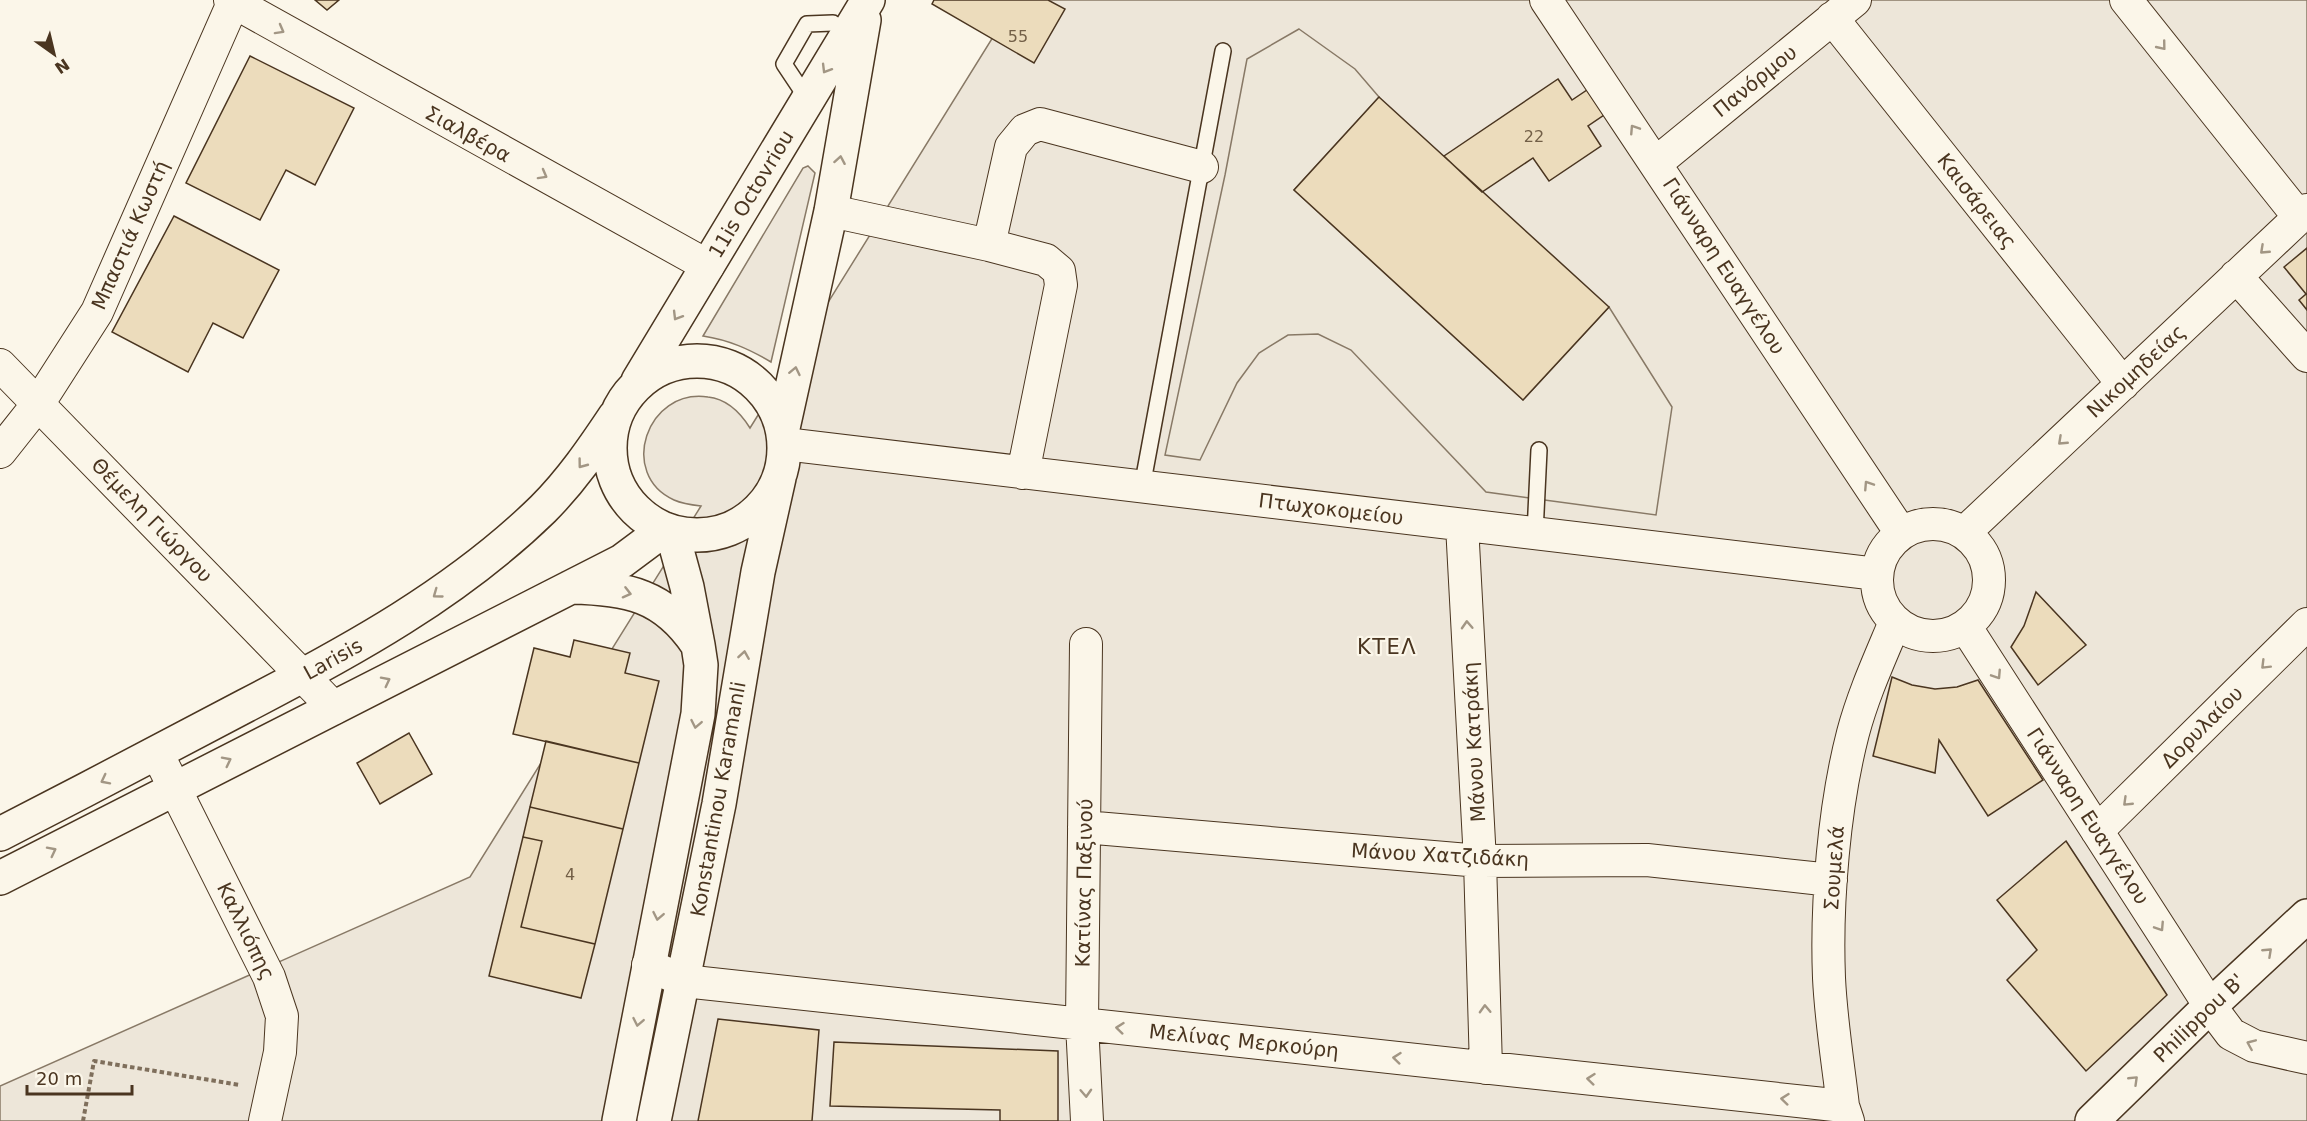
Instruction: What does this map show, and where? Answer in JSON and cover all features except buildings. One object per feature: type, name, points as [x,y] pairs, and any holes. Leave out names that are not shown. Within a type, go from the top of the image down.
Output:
[{"type":"main road","name":"11is Octovriou","points":[[634,387],[868,0]]},
{"type":"main road","name":"11is Octovriou","points":[[784,436],[831,211],[868,0]]},
{"type":"main road","points":[[690,360],[711,361],[731,366],[749,376],[776,408],[784,436],[784,461],[771,494],[745,521],[728,530],[710,534],[691,535],[668,530],[647,520],[621,492],[613,474],[609,455],[610,435],[615,416],[634,387],[651,374],[669,365],[690,360]]},
{"type":"main road","name":"Larisis","points":[[0,834],[304,675],[368,640],[423,605],[517,532],[564,486],[615,416]]},
{"type":"main road","name":"Konstantinou Karamanli","points":[[654,1121],[719,804],[758,572],[779,478]]},
{"type":"main road","points":[[0,878],[174,787],[622,561],[668,530]]},
{"type":"main road","name":"Konstantinou Karamanli","points":[[619,1121],[698,714],[701,665],[698,645],[687,587],[668,530]]},
{"type":"main road","points":[[569,587],[609,589],[640,597],[677,618],[698,645]]},
{"type":"main road","name":"Philippou B'","points":[[2092,1121],[2210,1006],[2307,916]]},
{"type":"street","name":"Γιάνναρη Ευαγγέλου","points":[[1546,0],[1901,533]]},
{"type":"street","points":[[2126,0],[2303,213]]},
{"type":"street","name":"Σιαλβέρα","points":[[232,2],[708,266]]},
{"type":"street","name":"Μπαστιά Κωστή","points":[[0,452],[38,404],[97,312],[232,2]]},
{"type":"street","name":"Πανόρμου","points":[[1656,163],[1844,9]]},
{"type":"street","name":"Καισάρειας","points":[[1844,9],[2122,384]]},
{"type":"street","points":[[989,245],[1011,147],[1025,130],[1040,124],[1202,167]]},
{"type":"street","points":[[831,211],[989,245],[1046,260],[1059,271],[1061,285],[1023,472]]},
{"type":"street","name":"Νικομηδείας","points":[[1964,533],[2303,213]]},
{"type":"street","points":[[2236,276],[2307,356]]},
{"type":"street","name":"Θέμελη Γιώργου","points":[[0,365],[334,708]]},
{"type":"street","name":"Πτωχοκομείου","points":[[784,436],[1023,472],[1142,487],[1877,573]]},
{"type":"street","name":"Μάνου Κατράκη","points":[[1462,525],[1480,861],[1486,1068]]},
{"type":"street","points":[[1921,525],[1944,525],[1964,533],[1980,548],[1988,568],[1988,590],[1980,610],[1965,626],[1948,634],[1929,636],[1911,632],[1895,622],[1883,608],[1877,591],[1877,573],[1884,551],[1901,533],[1921,525]]},
{"type":"street","name":"Σουμελά","points":[[1845,1113],[1829,977],[1831,880],[1840,797],[1853,733],[1870,681],[1895,622]]},
{"type":"street","name":"Δορυλαίου","points":[[2097,831],[2307,624]]},
{"type":"street","name":"Γιάνναρη Ευαγγέλου","points":[[1965,626],[2210,1006],[2231,1034],[2254,1046],[2307,1058]]},
{"type":"street","name":"Κατίνας Παξινού","points":[[1086,644],[1082,1024],[1087,1121]]},
{"type":"street","name":"Καλλιόπης","points":[[157,753],[269,977],[282,1016],[280,1052],[266,1121]]},
{"type":"street","name":"Μάνου Χατζιδάκη","points":[[1084,827],[1480,861],[1647,860],[1831,880]]},
{"type":"street","name":"Μελίνας Μερκούρη","points":[[648,965],[684,981],[1486,1068],[1845,1113]]},
{"type":"lane","points":[[808,100],[784,64],[807,24],[833,23]]},
{"type":"lane","points":[[1142,487],[1223,51]]},
{"type":"lane","points":[[1535,533],[1539,450]]},
{"type":"path","points":[[83,1121],[94,1060],[272,1091]]},
{"type":"shaded area","points":[[1016,0],[2307,0],[2307,1121],[0,1121],[0,1086],[470,877],[701,506],[674,500],[657,488],[647,472],[644,454],[647,436],[655,419],[669,406],[686,398],[708,397],[721,400],[732,407],[750,428]]},
{"type":"shaded area","points":[[1299,29],[1355,69],[1379,97],[1294,190],[1523,400],[1609,307],[1672,407],[1656,515],[1486,492],[1351,350],[1318,334],[1288,335],[1259,353],[1237,383],[1200,460],[1165,455],[1225,175],[1247,59]]},
{"type":"shaded area","points":[[808,166],[815,173],[771,362],[738,346],[703,336],[803,168]]},
{"type":"district","name":"ΚΤΕΛ","points":[[1387,647]]}]
